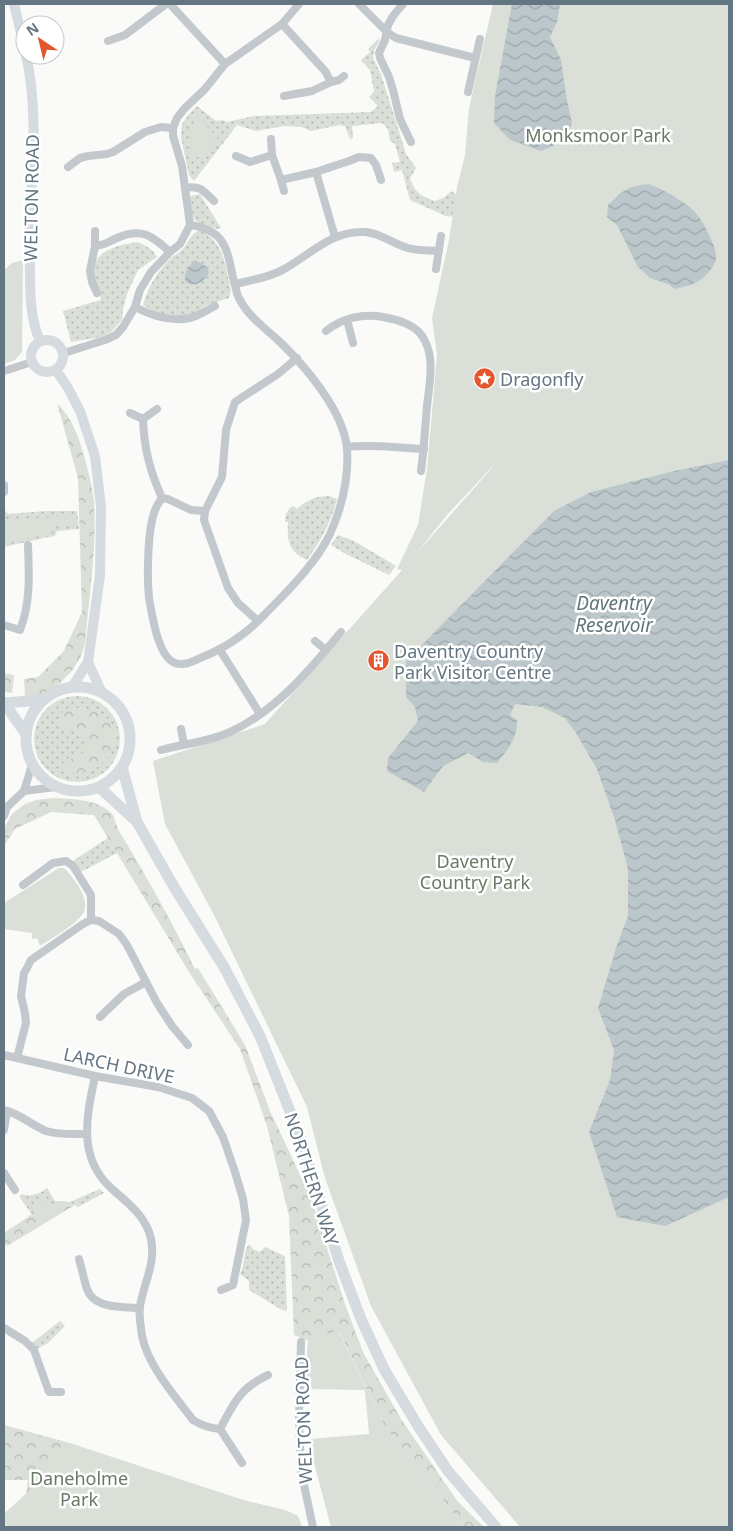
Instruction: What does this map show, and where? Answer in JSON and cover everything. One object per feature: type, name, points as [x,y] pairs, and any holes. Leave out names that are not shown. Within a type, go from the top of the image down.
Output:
[{"type":"main road","points":[[72,687],[89,688],[102,693],[118,706],[128,724],[130,745],[127,758],[122,767],[115,776],[99,787],[88,790],[74,791],[56,787],[41,777],[32,765],[26,748],[26,734],[31,715],[43,700],[55,692],[72,687]]},
{"type":"main road","points":[[4,703],[43,700]]},
{"type":"main road","points":[[4,703],[26,734]]},
{"type":"main road","points":[[122,767],[138,822]]},
{"type":"main road","points":[[99,787],[138,822]]},
{"type":"main road","name":"NORTHERN WAY","points":[[138,822],[174,887],[224,968],[260,1036],[301,1139],[339,1261],[361,1319],[384,1369],[448,1471],[496,1527]]},
{"type":"street","points":[[108,41],[125,34],[168,4],[226,64]]},
{"type":"street","points":[[64,353],[116,335],[135,308],[140,290],[151,272],[180,244],[190,225],[182,166],[173,136],[173,128],[177,118],[226,64],[282,24],[299,4]]},
{"type":"street","points":[[359,4],[387,32],[396,38],[475,58]]},
{"type":"street","points":[[403,4],[388,25],[385,40],[379,53],[389,77],[400,119],[411,142]]},
{"type":"street","points":[[282,24],[325,71],[331,82]]},
{"type":"street","points":[[468,92],[480,39]]},
{"type":"street","name":"WELTON ROAD","points":[[28,65],[32,102],[32,183],[29,242],[31,309],[40,341]]},
{"type":"street","points":[[284,96],[312,91],[344,76]]},
{"type":"street","points":[[68,167],[80,158],[113,152],[145,132],[161,127],[173,128]]},
{"type":"street","points":[[271,139],[272,155],[284,191]]},
{"type":"street","points":[[236,156],[250,162],[272,155]]},
{"type":"street","points":[[281,180],[349,162],[359,156],[371,158],[376,165],[381,180]]},
{"type":"street","points":[[316,172],[335,237]]},
{"type":"street","points":[[185,188],[201,189],[214,201]]},
{"type":"street","points":[[162,498],[156,508],[150,536],[148,578],[151,611],[160,645],[166,658],[177,664],[187,664],[220,650],[244,634],[302,574],[329,536],[343,496],[346,478],[347,447],[343,431],[326,397],[297,358],[259,324],[237,296],[225,246],[218,236],[200,226],[190,225]]},
{"type":"street","points":[[95,231],[95,246],[90,271],[97,293]]},
{"type":"street","points":[[235,284],[285,269],[324,243],[335,237],[350,233],[367,232],[390,239],[408,248],[439,251]]},
{"type":"street","points":[[95,246],[106,245],[118,238],[134,234],[145,234],[155,238],[170,252]]},
{"type":"street","points":[[436,270],[441,236]]},
{"type":"street","points":[[135,308],[152,316],[180,319],[192,318],[215,306]]},
{"type":"street","points":[[326,331],[336,322],[361,316],[375,316],[399,320],[412,326],[425,340],[430,353],[421,471]]},
{"type":"street","points":[[347,320],[352,342]]},
{"type":"street","points":[[45,339],[55,341],[64,353],[62,362],[56,370],[45,372],[39,370],[32,362],[30,356],[32,350],[35,344],[40,341],[45,339]]},
{"type":"street","points":[[258,621],[238,603],[228,588],[204,520],[205,511],[222,477],[226,430],[235,402],[278,374],[297,358]]},
{"type":"street","points":[[4,371],[32,362]]},
{"type":"street","points":[[56,370],[80,411],[95,456],[101,507],[100,576],[88,662],[72,687]]},
{"type":"street","points":[[143,419],[157,409]]},
{"type":"street","points":[[130,413],[143,419]]},
{"type":"street","points":[[143,419],[147,455],[153,477],[162,498]]},
{"type":"street","points":[[347,447],[365,445],[424,449]]},
{"type":"street","points":[[4,485],[4,492]]},
{"type":"street","points":[[162,498],[191,510],[205,511]]},
{"type":"street","points":[[4,625],[20,630],[26,616],[30,580],[28,545]]},
{"type":"street","points":[[161,750],[227,733],[260,714],[277,702],[304,676],[341,632]]},
{"type":"street","points":[[315,641],[326,650]]},
{"type":"street","points":[[220,650],[260,714]]},
{"type":"street","points":[[88,662],[102,693]]},
{"type":"street","points":[[180,729],[184,744]]},
{"type":"street","points":[[4,816],[7,807],[24,791],[32,765]]},
{"type":"street","points":[[24,791],[56,787]]},
{"type":"street","points":[[23,885],[53,863],[66,861],[72,866],[91,895],[91,920]]},
{"type":"street","points":[[17,1058],[26,1023],[26,1013],[21,996],[24,973],[31,960],[91,920],[99,921],[119,934],[128,945],[146,982],[172,1026],[188,1045]]},
{"type":"street","points":[[100,1017],[124,994],[146,982]]},
{"type":"street","name":"LARCH DRIVE","points":[[4,1055],[95,1076],[158,1087],[192,1098],[209,1111],[223,1137],[235,1172],[243,1199],[246,1220],[233,1285],[221,1290]]},
{"type":"street","points":[[95,1076],[88,1108],[86,1134],[92,1161],[110,1187],[142,1217],[151,1240],[150,1272],[143,1291],[140,1308],[142,1336],[147,1351],[154,1366],[193,1420],[201,1426],[220,1429]]},
{"type":"street","points":[[4,1130],[5,1110],[16,1113],[46,1130],[58,1134],[86,1134]]},
{"type":"street","points":[[4,1173],[15,1190]]},
{"type":"street","points":[[79,1259],[88,1291],[93,1298],[100,1303],[113,1306],[140,1308]]},
{"type":"street","points":[[4,1328],[25,1341],[34,1350],[49,1392],[61,1392]]},
{"type":"street","name":"WELTON ROAD","points":[[301,1342],[299,1418],[301,1471],[313,1527]]},
{"type":"street","points":[[220,1429],[238,1397],[248,1386],[268,1375]]},
{"type":"street","points":[[220,1429],[242,1464]]},
{"type":"green space","name":"Daventry Country Park","points":[[493,4],[729,4],[729,1527],[520,1527],[441,1435],[371,1306],[325,1178],[307,1107],[214,915],[165,824],[153,761],[265,724],[402,570],[397,569],[418,525],[427,469],[437,355],[432,318],[465,155],[469,108]],"holes":[[[492,468],[416,554],[447,515]]]},
{"type":"green space","points":[[379,38],[373,58],[381,74],[406,154],[416,168],[410,178],[412,183],[419,193],[435,201],[445,197],[451,191],[460,197],[457,217],[446,216],[410,200],[402,170],[394,172],[392,163],[400,162],[395,144],[390,141],[388,129],[382,123],[352,126],[353,138],[350,139],[345,126],[340,125],[311,131],[302,127],[284,126],[256,131],[237,125],[194,181],[189,175],[181,137],[182,124],[197,106],[216,121],[223,120],[227,122],[254,116],[371,112],[378,106],[369,97],[374,92],[370,70],[361,60],[370,52],[368,49]]},
{"type":"green space","points":[[200,116],[210,131],[218,137],[202,158],[191,156],[193,122],[195,117]]},
{"type":"green space","points":[[200,194],[221,228],[217,229],[202,224],[193,217],[190,196]]},
{"type":"green space","points":[[200,230],[215,241],[223,256],[231,290],[229,298],[207,305],[193,314],[178,317],[158,314],[143,305],[151,285],[162,267],[182,250],[191,236]]},
{"type":"green space","points":[[138,242],[146,246],[157,257],[138,270],[127,294],[122,320],[111,332],[102,337],[71,342],[63,311],[101,300],[94,273],[98,258],[103,253],[116,247]]},
{"type":"green space","points":[[23,260],[22,352],[15,360],[4,364],[4,270],[12,263]]},
{"type":"green space","points":[[57,403],[70,420],[79,439],[90,477],[94,502],[94,554],[85,643],[81,656],[72,671],[56,687],[39,697],[25,696],[24,679],[38,677],[64,651],[82,612],[78,478]]},
{"type":"green space","points":[[329,496],[337,499],[332,516],[317,546],[307,560],[296,554],[290,546],[288,522],[285,522],[286,514],[293,506],[297,509],[312,499]]},
{"type":"green space","points":[[4,509],[8,514],[77,511],[79,529],[57,531],[55,536],[4,547]]},
{"type":"green space","points":[[72,516],[74,524],[53,526],[51,532],[4,544],[4,520]]},
{"type":"green space","points":[[338,535],[354,541],[396,566],[389,575],[346,554],[331,545]]},
{"type":"green space","points":[[4,673],[14,675],[12,693],[4,692]]},
{"type":"green space","points":[[77,696],[93,700],[107,709],[116,723],[120,739],[116,755],[107,769],[93,778],[77,782],[61,778],[47,769],[38,755],[34,739],[38,723],[47,709],[61,700]]},
{"type":"green space","points":[[69,708],[80,708],[95,712],[109,719],[111,725],[114,745],[111,753],[106,761],[90,771],[71,773],[62,771],[61,765],[86,751],[82,738],[62,726],[58,721],[61,713]]},
{"type":"green space","points":[[54,798],[76,799],[97,804],[113,815],[119,831],[159,900],[195,969],[198,968],[245,1045],[270,1111],[311,1198],[345,1304],[363,1352],[401,1419],[458,1502],[484,1527],[464,1527],[384,1425],[339,1331],[308,1341],[294,1335],[289,1216],[267,1126],[240,1049],[189,972],[94,815],[51,812],[15,829],[4,846],[4,828],[12,814],[25,804],[36,800]]},
{"type":"green space","points":[[108,838],[117,853],[81,872],[71,862]]},
{"type":"green space","points":[[59,868],[64,868],[72,876],[84,898],[85,909],[79,919],[40,946],[37,938],[32,939],[32,933],[4,929],[4,903]]},
{"type":"green space","points":[[47,1188],[55,1201],[70,1202],[100,1189],[104,1193],[78,1207],[75,1205],[32,1215],[19,1196],[22,1194],[35,1194]]},
{"type":"green space","points":[[42,1201],[54,1207],[54,1212],[44,1216],[36,1210],[37,1204]]},
{"type":"green space","points":[[55,1201],[70,1202],[75,1205],[7,1246],[4,1242],[4,1233],[37,1211],[44,1216],[54,1212]]},
{"type":"green space","points":[[249,1244],[253,1249],[260,1252],[265,1247],[285,1256],[287,1311],[282,1310],[249,1290],[249,1281],[240,1274],[245,1251]]},
{"type":"green space","points":[[60,1321],[65,1326],[48,1343],[37,1349],[32,1343]]},
{"type":"green space","points":[[338,1330],[384,1425],[464,1527],[331,1527],[313,1459],[310,1439],[369,1434],[365,1390],[308,1389],[308,1341]]},
{"type":"green space","name":"Daneholme Park","points":[[4,1425],[66,1442],[246,1501],[285,1510],[298,1516],[302,1527],[4,1527],[4,1514],[26,1494],[28,1480],[4,1480]]},
{"type":"green space","name":"Daneholme Park","points":[[66,1442],[246,1501],[285,1510],[298,1516],[302,1527],[4,1527],[4,1514],[26,1494]]},
{"type":"water","points":[[512,4],[560,4],[557,22],[550,37],[561,60],[572,124],[567,138],[541,151],[510,140],[494,123],[495,96]]},
{"type":"water","points":[[648,184],[659,188],[690,208],[701,220],[708,232],[715,251],[716,260],[713,267],[700,280],[675,289],[668,284],[650,278],[638,267],[617,225],[607,217],[608,205],[622,193],[635,186]]},
{"type":"water","points":[[195,260],[206,266],[209,272],[202,281],[192,284],[185,281],[185,275]]},
{"type":"water","name":"Daventry Reservoir","points":[[729,460],[729,1197],[665,1226],[617,1217],[589,1132],[610,1080],[614,1050],[598,1008],[628,916],[628,869],[615,820],[597,769],[576,733],[565,718],[542,707],[515,704],[510,715],[517,720],[516,732],[508,749],[497,763],[483,762],[468,753],[443,766],[424,792],[387,771],[388,758],[418,721],[415,707],[406,697],[406,661],[554,511],[591,492],[674,471]]},
{"type":"place","name":"Dragonfly","points":[[484,379]]},
{"type":"place","name":"Daventry Country Park Visitor Centre","points":[[378,661]]},
{"type":"park label","name":"Monksmoor Park","points":[[598,135]]}]
